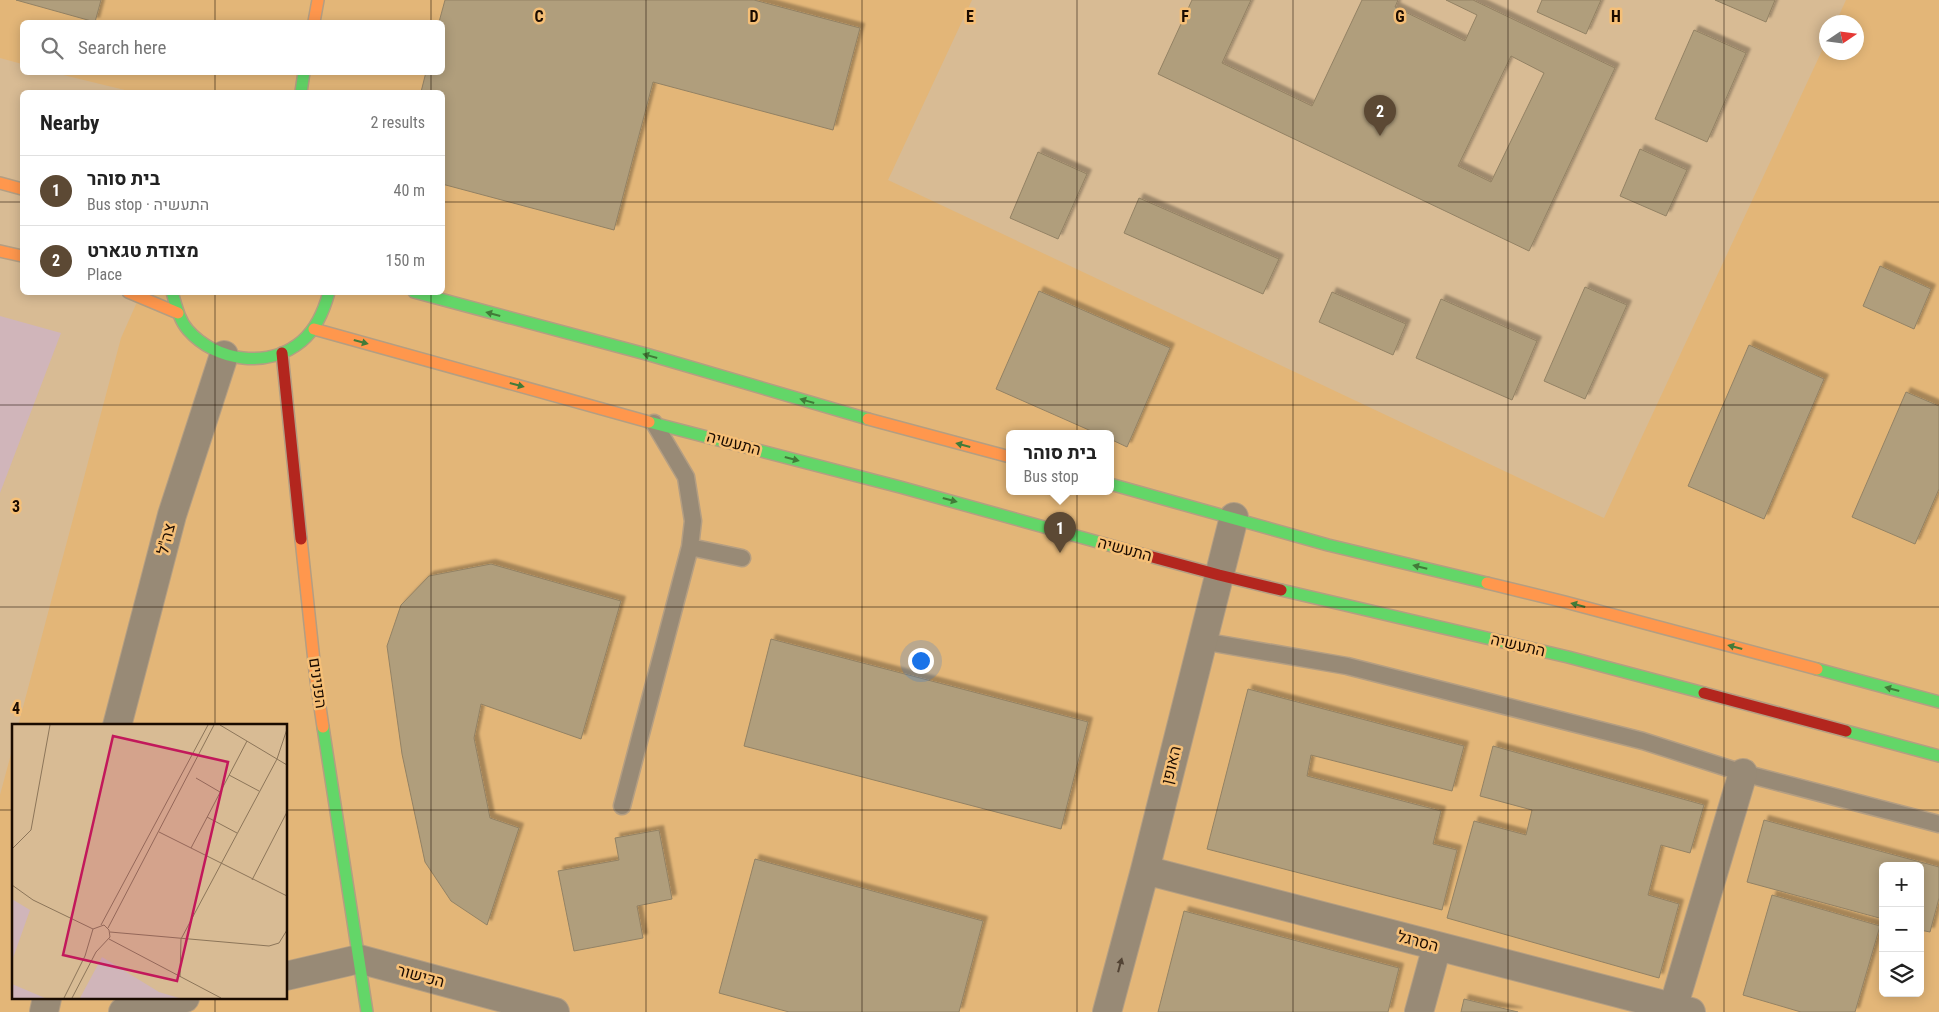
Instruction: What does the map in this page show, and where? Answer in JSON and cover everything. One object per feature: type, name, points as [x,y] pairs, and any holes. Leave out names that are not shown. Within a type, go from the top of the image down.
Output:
[{"type":"street","points":[[314,20],[318,0]]},
{"type":"street","points":[[301,90],[304,75]]},
{"type":"street","points":[[0,184],[20,189]]},
{"type":"street","points":[[0,251],[20,256]]},
{"type":"street","points":[[135,295],[178,313]]},
{"type":"street","points":[[173,295],[178,313],[189,331],[205,346],[224,355],[243,359],[263,359],[282,353],[300,343],[314,329],[325,310],[328,295]]},
{"type":"street","points":[[425,295],[646,354],[911,431],[1006,456]]},
{"type":"street","name":"התעשיה","points":[[314,329],[654,423],[900,487],[1219,575],[1568,657],[1939,756]]},
{"type":"street","name":"הפנינים","points":[[282,353],[316,680],[367,1012]]},
{"type":"street","name":"צה\"ל","points":[[119,724],[172,515],[224,355]]},
{"type":"street","points":[[1114,485],[1234,517],[1328,545],[1565,602],[1939,702]]},
{"type":"street","name":"האופן","points":[[1107,1012],[1145,870],[1234,517]]},
{"type":"street","points":[[1682,1010],[1743,773]]},
{"type":"street","name":"הסרגל","points":[[1145,870],[1682,1010]]},
{"type":"street","points":[[1419,1012],[1436,946]]},
{"type":"street","name":"הכישור","points":[[288,976],[359,959],[555,1012]]},
{"type":"street","points":[[123,1012],[175,1000]]},
{"type":"lane","points":[[622,806],[690,547],[693,521],[686,477],[654,423]]},
{"type":"lane","points":[[690,547],[742,558]]},
{"type":"lane","points":[[1202,641],[1347,666],[1643,741],[1743,773],[1939,824]]},
{"type":"shaded area","points":[[0,0],[972,0],[888,180],[1604,518],[1819,57],[1819,60],[1864,60],[1864,15],[1839,15],[1846,0],[1939,0],[1939,1012],[0,1012],[0,795],[12,750],[12,1000],[288,1000],[288,724],[19,724],[121,338],[140,295],[445,295],[445,90],[125,90],[63,75],[445,75],[445,20],[20,20],[20,63],[0,58]]},
{"type":"shaded area","points":[[0,316],[61,333],[0,493]]},
{"type":"building","points":[[16,0],[101,0],[96,20],[88,20]]},
{"type":"building","points":[[445,0],[754,0],[860,28],[833,130],[653,82],[614,230],[445,185],[445,90],[422,90],[425,75],[445,75],[445,20],[440,20]]},
{"type":"building","points":[[1192,0],[1251,0],[1222,63],[1312,106],[1362,0],[1398,0],[1395,7],[1465,41],[1477,15],[1446,0],[1473,0],[1615,68],[1529,251],[1158,74]],"holes":[[[1511,56],[1544,73],[1491,182],[1458,166]]]},
{"type":"building","points":[[1542,0],[1601,0],[1586,34],[1537,12]]},
{"type":"building","points":[[1715,0],[1775,0],[1766,22]]},
{"type":"building","points":[[1694,30],[1746,53],[1707,142],[1655,119]]},
{"type":"building","points":[[1640,149],[1687,170],[1666,216],[1620,196]]},
{"type":"building","points":[[1038,152],[1087,174],[1058,239],[1010,218]]},
{"type":"building","points":[[1139,198],[1279,259],[1263,294],[1124,233]]},
{"type":"building","points":[[1880,266],[1931,289],[1914,329],[1863,306]]},
{"type":"building","points":[[1585,287],[1627,305],[1585,399],[1544,381]]},
{"type":"building","points":[[1039,291],[1170,348],[1127,447],[1114,441],[1114,430],[1089,430],[996,389]]},
{"type":"building","points":[[1332,292],[1406,324],[1393,355],[1319,322]]},
{"type":"building","points":[[1441,299],[1537,341],[1512,400],[1416,358]]},
{"type":"building","points":[[1749,345],[1824,379],[1764,519],[1688,486]]},
{"type":"building","points":[[1906,392],[1939,406],[1939,489],[1915,544],[1852,517]]},
{"type":"building","points":[[491,564],[621,601],[581,739],[481,704],[474,738],[490,818],[519,828],[487,925],[451,901],[425,862],[402,754],[387,646],[401,605],[429,576]]},
{"type":"building","points":[[771,639],[1088,722],[1061,829],[744,746]]},
{"type":"building","points":[[1248,689],[1464,746],[1452,791],[1311,755],[1307,776],[1441,811],[1433,844],[1457,850],[1442,910],[1207,849]]},
{"type":"building","points":[[1493,746],[1704,805],[1690,853],[1661,845],[1648,895],[1679,904],[1659,978],[1447,918],[1474,821],[1526,835],[1532,810],[1480,796]]},
{"type":"building","points":[[1764,820],[1920,862],[1879,862],[1879,918],[1747,882]]},
{"type":"building","points":[[659,830],[672,899],[637,906],[643,938],[574,951],[558,871],[619,860],[615,838]]},
{"type":"building","points":[[755,859],[983,921],[959,1012],[789,1012],[719,993]]},
{"type":"building","points":[[1924,863],[1939,867],[1939,898],[1930,932],[1924,931]]},
{"type":"building","points":[[1772,895],[1879,926],[1855,1012],[1801,1012],[1743,995]]},
{"type":"building","points":[[1184,911],[1399,968],[1388,1012],[1158,1012]]},
{"type":"building","points":[[1464,999],[1518,1012],[1461,1012]]},
{"type":"traffic: fast","points":[[301,90],[304,75]]},
{"type":"traffic: fast","points":[[173,295],[182,322],[200,341],[228,355],[243,358],[274,356],[289,350],[302,341],[312,331],[319,319],[328,295]]},
{"type":"traffic: fast","points":[[425,295],[646,354],[868,419]]},
{"type":"traffic: fast","points":[[649,422],[900,487],[1134,552]]},
{"type":"traffic: fast","points":[[1114,485],[1328,545],[1487,583]]},
{"type":"traffic: fast","points":[[1281,590],[1568,657],[1704,693]]},
{"type":"traffic: fast","points":[[1817,669],[1939,702]]},
{"type":"traffic: fast","points":[[323,727],[367,1012]]},
{"type":"traffic: fast","points":[[1846,731],[1939,756]]},
{"type":"traffic: slow","points":[[314,20],[318,0]]},
{"type":"traffic: slow","points":[[0,183],[20,188]]},
{"type":"traffic: slow","points":[[0,251],[20,256]]},
{"type":"traffic: slow","points":[[135,295],[178,313]]},
{"type":"traffic: slow","points":[[314,329],[649,422]]},
{"type":"traffic: slow","points":[[868,419],[1006,456]]},
{"type":"traffic: slow","points":[[301,539],[323,727]]},
{"type":"traffic: slow","points":[[1487,583],[1817,669]]},
{"type":"traffic: jam","points":[[282,353],[301,539]]},
{"type":"traffic: jam","points":[[1134,552],[1281,590]]},
{"type":"traffic: jam","points":[[1704,693],[1846,731]]},
{"type":"place","name":"מצודת טגארט","points":[[1380,136]]},
{"type":"place","name":"בית סוהר","points":[[1060,553]]}]
